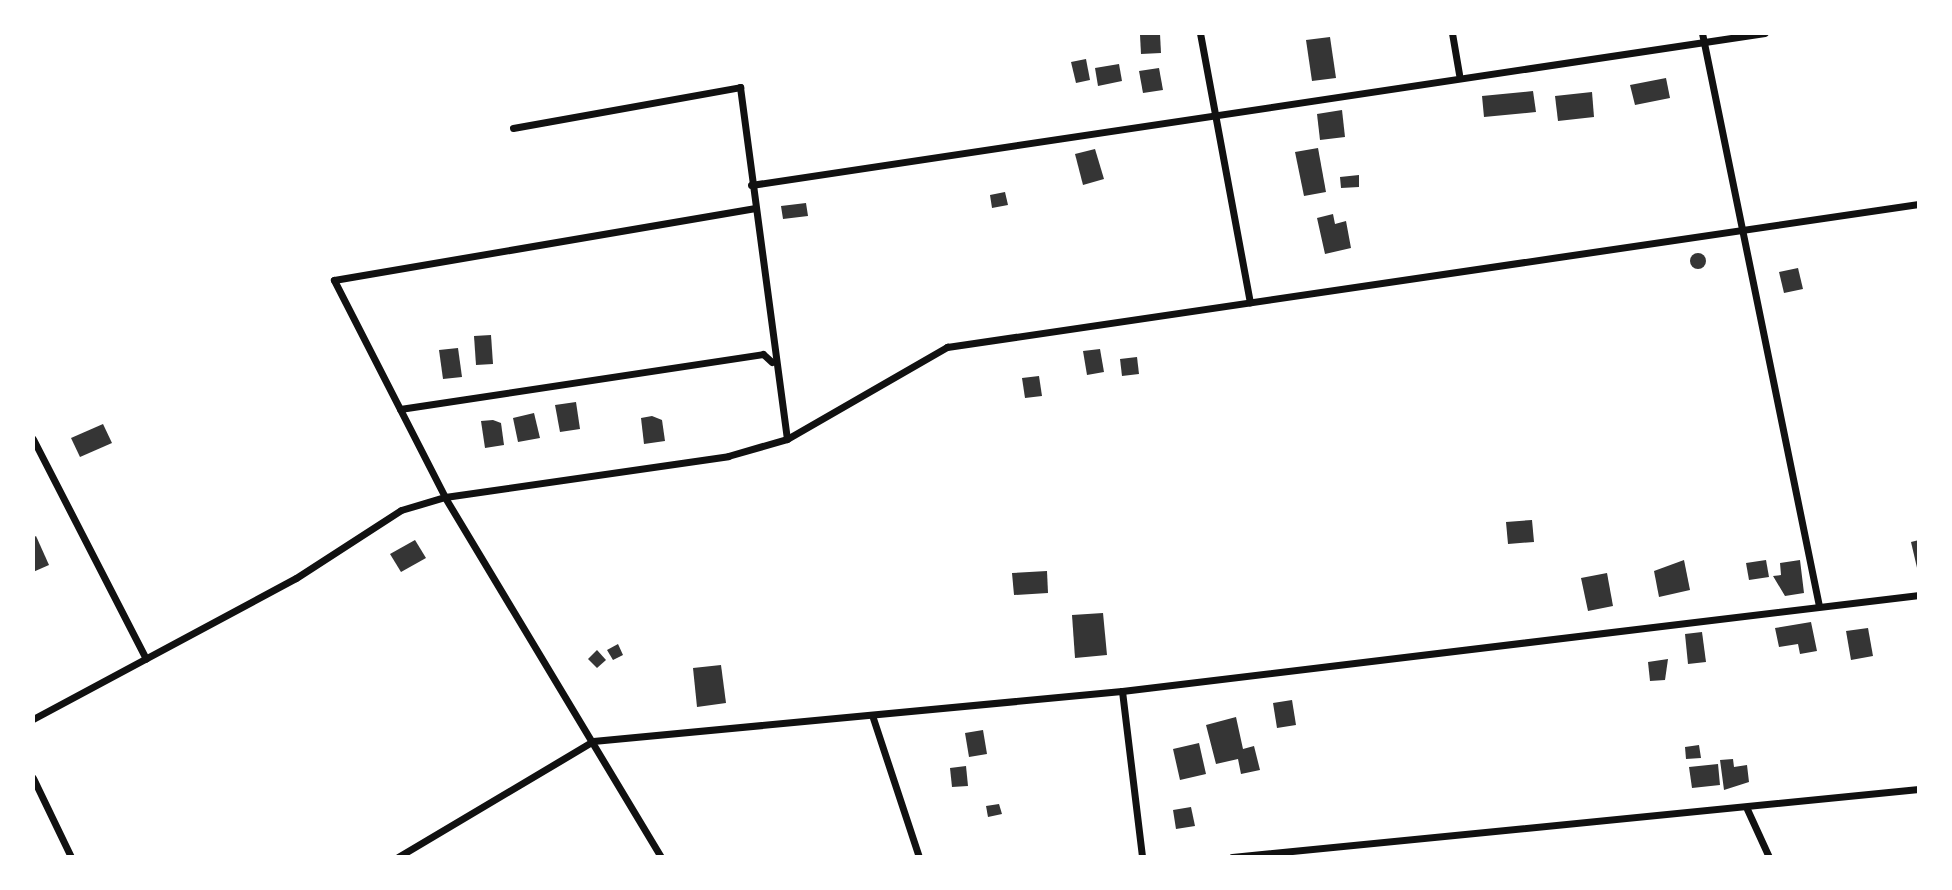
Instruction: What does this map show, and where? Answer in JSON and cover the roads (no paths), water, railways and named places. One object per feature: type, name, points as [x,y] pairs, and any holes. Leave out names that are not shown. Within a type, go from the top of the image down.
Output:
[{"type":"street","points":[[1200,33],[1250,302]]},
{"type":"street","points":[[1452,33],[1459,74]]},
{"type":"street","points":[[1702,33],[1819,606]]},
{"type":"street","points":[[751,185],[1459,74],[1765,33]]},
{"type":"street","points":[[513,128],[740,87],[772,362],[787,439]]},
{"type":"street","points":[[33,719],[296,578],[401,510],[445,496],[728,456],[787,439],[947,347],[1919,204]]},
{"type":"street","points":[[661,857],[445,496],[334,280],[754,208]]},
{"type":"street","points":[[400,409],[763,354],[772,362]]},
{"type":"street","points":[[33,439],[146,659]]},
{"type":"street","points":[[398,857],[593,741],[1122,691],[1919,595]]},
{"type":"street","points":[[1122,691],[1142,857]]},
{"type":"street","points":[[872,715],[919,857]]},
{"type":"street","points":[[33,778],[71,857]]},
{"type":"street","points":[[1232,857],[1747,809],[1919,789]]},
{"type":"street","points":[[1747,809],[1769,857]]}]
